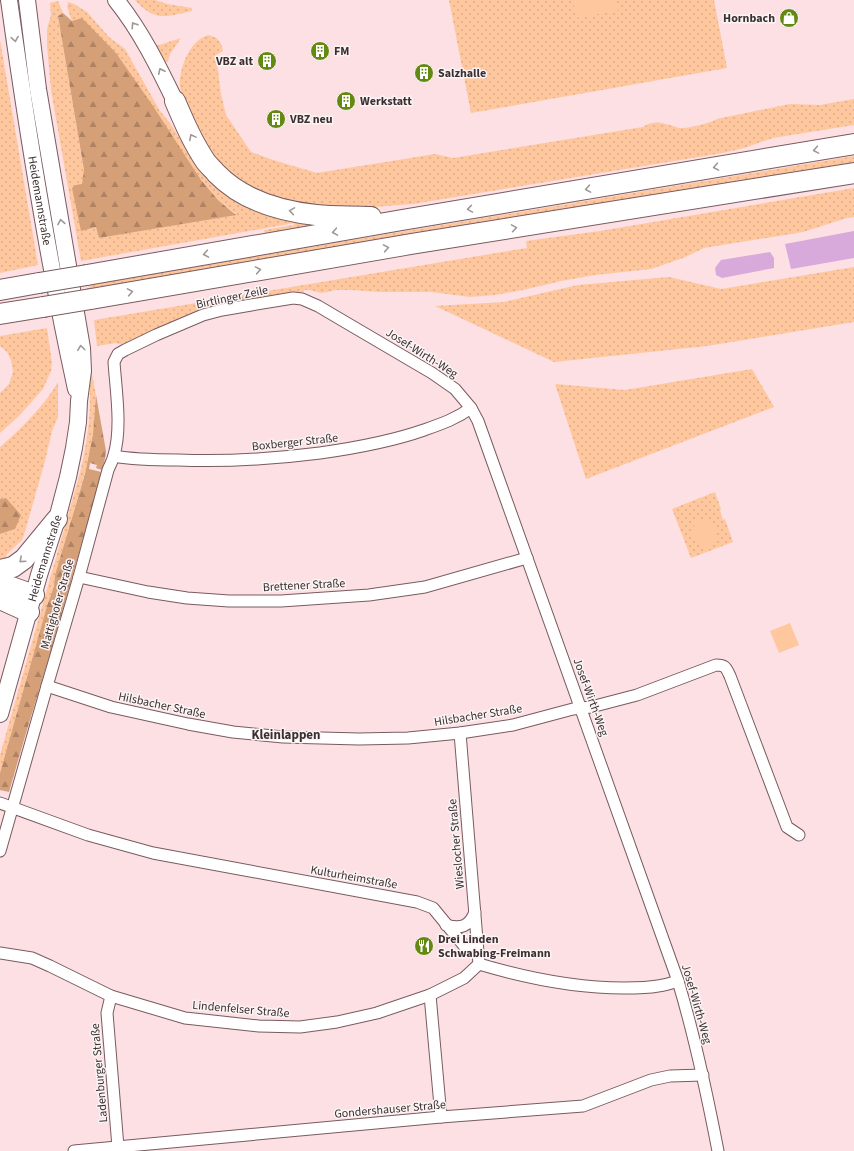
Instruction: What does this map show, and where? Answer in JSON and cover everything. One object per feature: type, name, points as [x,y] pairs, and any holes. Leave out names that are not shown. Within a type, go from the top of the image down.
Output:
[{"type":"highway","points":[[175,101],[190,135],[206,162],[223,180],[238,192],[257,202],[285,210],[316,215],[377,217],[400,220]]},
{"type":"highway","points":[[0,290],[400,220],[854,144]]},
{"type":"highway","points":[[0,314],[412,244],[854,173]]},
{"type":"highway","points":[[0,326],[23,310]]},
{"type":"highway","points":[[0,570],[13,567],[24,559],[56,519]]},
{"type":"highway","points":[[0,582],[31,604]]},
{"type":"highway","points":[[0,599],[31,604]]},
{"type":"main road","name":"Heidemannstraße","points":[[9,0],[31,148],[70,360],[79,400]]},
{"type":"main road","name":"Heidemannstraße","points":[[0,714],[68,477],[78,422],[83,371],[82,348],[38,89],[27,0]]},
{"type":"main road","points":[[116,0],[157,63],[175,101]]},
{"type":"street","name":"Birtlinger Zeile","points":[[114,362],[118,354],[156,335],[187,321],[222,310],[293,298],[302,299],[318,306],[340,319]]},
{"type":"street","name":"Josef-Wirth-Weg","points":[[340,319],[432,373],[455,390],[471,408],[478,421],[678,981],[687,1010],[703,1075],[718,1151]]},
{"type":"street","name":"Mattighofer Straße","points":[[0,851],[46,686],[80,577],[108,470],[114,456],[118,426],[114,362]]},
{"type":"street","name":"Boxberger Straße","points":[[114,456],[160,460],[236,460],[272,458],[346,450],[371,445],[418,432],[455,419],[471,408]]},
{"type":"street","name":"Brettener Straße","points":[[80,577],[148,592],[187,598],[229,601],[281,601],[369,595],[425,587],[527,558]]},
{"type":"street","name":"Hilsbacher Straße","points":[[46,686],[111,707],[233,732],[283,737],[359,739],[408,738],[460,733],[513,725],[581,708],[592,707],[637,695],[716,665],[722,665],[727,668],[787,827],[799,835]]},
{"type":"street","name":"Wieslocher Straße","points":[[460,733],[478,952]]},
{"type":"street","name":"Kulturheimstraße","points":[[0,802],[88,835],[153,853],[416,902],[434,908],[446,925],[466,948],[478,952]]},
{"type":"street","points":[[446,925],[455,927],[464,926],[469,923],[475,911]]},
{"type":"street","points":[[478,952],[479,964],[534,978],[571,984],[605,988],[657,986],[678,981]]},
{"type":"street","name":"Lindenfelser Straße","points":[[0,953],[32,958],[111,996],[185,1018],[259,1026],[300,1027],[337,1022],[377,1013],[430,995],[464,978],[479,964]]},
{"type":"street","points":[[430,995],[442,1117]]},
{"type":"street","name":"Ladenburger Straße","points":[[111,996],[107,1013],[118,1147]]},
{"type":"street","name":"Gondershauser Straße","points":[[74,1151],[442,1117],[583,1106],[651,1080],[670,1076],[703,1075]]},
{"type":"shaded area","points":[[135,0],[155,0],[167,4],[192,8],[192,11],[167,16],[155,15],[142,7]]},
{"type":"shaded area","points":[[449,0],[714,0],[727,68],[471,113]]},
{"type":"shaded area","points":[[573,0],[617,0],[619,10],[576,18]]},
{"type":"shaded area","points":[[58,1],[63,13],[58,16],[84,171],[82,185],[76,185],[96,227],[99,238],[236,214],[218,200],[201,180],[182,152],[72,21],[67,7],[68,2],[87,12],[109,37],[125,49],[160,111],[170,123],[193,159],[212,182],[224,193],[239,203],[258,211],[308,223],[308,227],[265,234],[264,230],[294,225],[294,223],[81,261],[51,90],[47,45],[47,29],[51,15],[50,3]]},
{"type":"shaded area","points":[[209,35],[219,40],[223,51],[216,55],[221,94],[226,115],[251,152],[317,173],[435,154],[453,158],[643,127],[653,123],[688,128],[717,119],[790,104],[820,105],[854,99],[854,125],[773,138],[744,148],[723,153],[413,204],[361,208],[297,207],[246,189],[213,158],[182,97],[180,88],[181,73],[187,56],[196,42]]},
{"type":"shaded area","points":[[181,38],[170,54],[168,62],[163,61],[156,46]]},
{"type":"shaded area","points":[[0,40],[38,265],[0,273]]},
{"type":"shaded area","points":[[854,156],[854,163],[90,290],[89,285],[197,266]]},
{"type":"shaded area","points":[[854,188],[854,217],[803,232],[704,248],[683,258],[651,269],[595,275],[495,295],[470,297],[431,292],[335,290],[321,293],[304,290],[303,294],[288,293],[223,305],[196,312],[123,345],[116,343],[97,346],[94,320],[527,248],[526,241],[600,231]]},
{"type":"shaded area","points":[[854,231],[854,258],[791,269],[785,244]]},
{"type":"shaded area","points":[[770,252],[774,258],[774,268],[722,278],[716,275],[715,268],[721,260]]},
{"type":"shaded area","points":[[854,267],[854,322],[707,346],[554,362],[435,306],[504,302],[578,285],[669,277],[721,289]]},
{"type":"shaded area","points":[[47,328],[52,363],[51,371],[43,389],[19,416],[0,433],[0,393],[9,384],[13,372],[11,360],[7,352],[0,346],[0,336]]},
{"type":"shaded area","points":[[88,353],[96,395],[93,434],[85,473],[0,773],[0,755],[83,460],[90,412]]},
{"type":"shaded area","points":[[752,369],[774,407],[586,479],[555,384],[625,390]]},
{"type":"shaded area","points":[[58,382],[58,417],[52,431],[24,535],[22,540],[7,554],[6,559],[0,565],[0,534],[15,529],[6,498],[0,499],[0,447],[32,417],[53,391]]},
{"type":"shaded area","points":[[715,492],[723,520],[725,519],[733,542],[691,558],[672,509]]},
{"type":"shaded area","points":[[698,519],[709,522],[715,530],[715,540],[707,548],[694,536],[693,528]]},
{"type":"shaded area","points":[[790,623],[799,645],[779,653],[770,631]]},
{"type":"green space","points":[[63,13],[72,21],[82,18],[116,53],[153,106],[201,180],[218,200],[236,215],[99,238],[96,227],[81,231],[72,188],[76,185],[82,184],[84,170],[58,16]]},
{"type":"green space","points":[[96,395],[106,451],[105,459],[102,470],[96,468],[97,465],[90,463],[89,469],[101,472],[96,493],[9,792],[0,790],[0,773],[54,586],[55,575],[85,474],[93,434]]},
{"type":"green space","points":[[6,498],[21,515],[15,529],[0,534],[0,499]]},
{"type":"place","name":"Hornbach","points":[[789,18]]},
{"type":"place","name":"FM","points":[[320,51]]},
{"type":"place","name":"VBZ alt","points":[[267,61]]},
{"type":"place","name":"Salzhalle","points":[[424,73]]},
{"type":"place","name":"Werkstatt","points":[[346,101]]},
{"type":"place","name":"VBZ neu","points":[[276,119]]},
{"type":"place","name":"Drei Linden Schwabing-Freimann","points":[[424,946]]},
{"type":"district","name":"Kleinlappen","points":[[286,734]]}]
